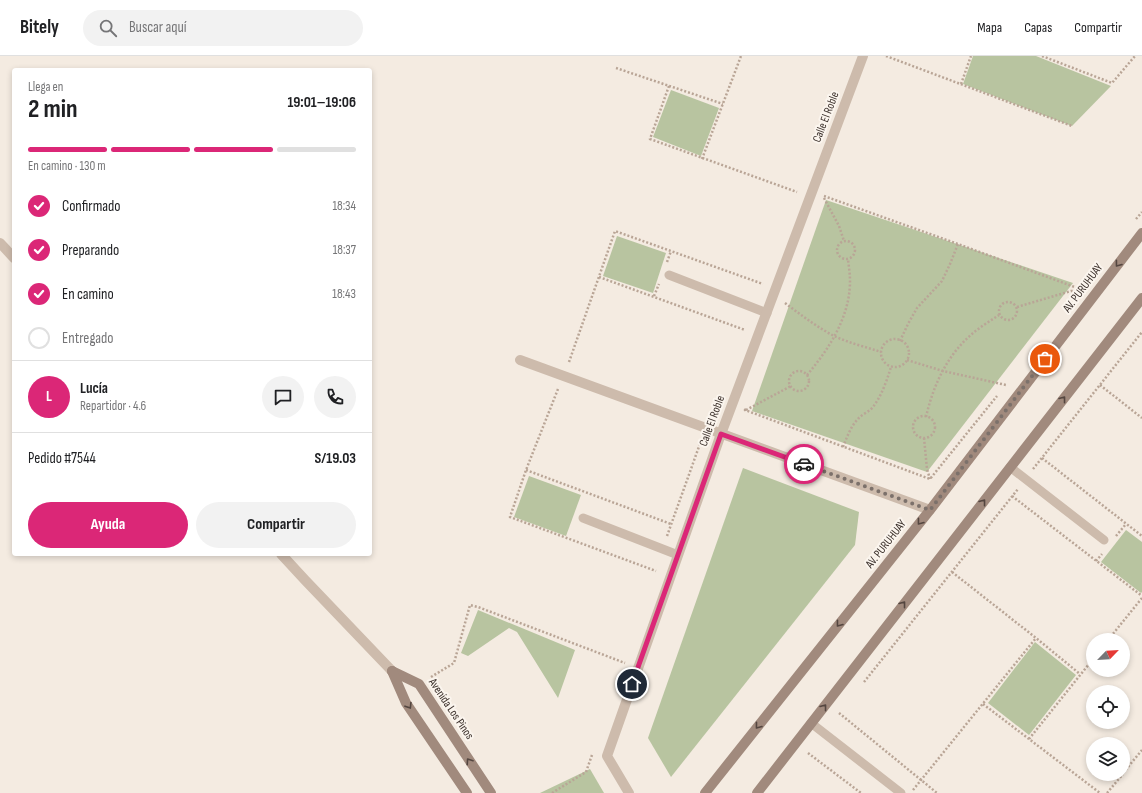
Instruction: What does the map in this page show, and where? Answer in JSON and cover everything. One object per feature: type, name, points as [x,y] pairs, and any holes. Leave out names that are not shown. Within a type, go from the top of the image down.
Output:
[{"type":"main road","name":"AV. PURUHUAY","points":[[705,793],[930,510],[1142,233]]},
{"type":"main road","points":[[756,793],[1142,298]]},
{"type":"main road","points":[[392,671],[406,703],[467,793]]},
{"type":"main road","name":"Avenida Los Pinos","points":[[392,671],[419,684],[491,793]]},
{"type":"street","name":"Calle El Roble","points":[[629,793],[607,756],[721,434],[863,56]]},
{"type":"street","points":[[0,243],[12,256]]},
{"type":"street","points":[[520,360],[930,510]]},
{"type":"street","points":[[283,556],[392,671]]},
{"type":"lane","points":[[670,275],[767,313]]},
{"type":"lane","points":[[1010,467],[1104,540]]},
{"type":"lane","points":[[582,518],[678,555]]},
{"type":"lane","points":[[811,723],[901,793]]},
{"type":"path","points":[[702,159],[741,56]]},
{"type":"path","points":[[886,56],[1072,126]]},
{"type":"path","points":[[961,84],[971,56]]},
{"type":"path","points":[[1042,56],[1112,83],[1135,56]]},
{"type":"path","points":[[616,68],[723,104]]},
{"type":"path","points":[[669,86],[650,139],[810,197]]},
{"type":"path","points":[[821,203],[826,189]]},
{"type":"path","points":[[824,196],[839,226],[844,241]]},
{"type":"path","points":[[824,196],[1082,290]]},
{"type":"path","points":[[1133,224],[1142,212]]},
{"type":"path","points":[[615,230],[776,289]]},
{"type":"path","points":[[844,241],[852,242],[856,250],[852,258],[848,260],[842,259],[838,255],[836,249],[839,244],[844,241]]},
{"type":"path","points":[[900,341],[917,308],[942,281],[958,244]]},
{"type":"path","points":[[807,375],[818,363],[843,320],[848,300],[850,282],[848,260]]},
{"type":"path","points":[[599,277],[758,336]]},
{"type":"path","points":[[1078,296],[1082,290]]},
{"type":"path","points":[[1017,307],[1071,291],[1082,290]]},
{"type":"path","points":[[1009,301],[1014,303],[1017,307],[1018,312],[1016,317],[1012,320],[1007,321],[1002,319],[1000,315],[999,310],[1003,303],[1009,301]]},
{"type":"path","points":[[782,310],[785,303],[812,323],[835,336],[882,352]]},
{"type":"path","points":[[926,417],[936,382],[955,352],[971,334],[1000,315]]},
{"type":"path","points":[[1032,471],[1142,332]]},
{"type":"path","points":[[888,341],[900,341],[906,345],[909,351],[907,360],[904,364],[898,367],[891,366],[884,361],[882,357],[884,346],[888,341]]},
{"type":"path","points":[[907,360],[943,371],[1006,384],[930,479]]},
{"type":"path","points":[[843,446],[849,432],[858,419],[872,408],[880,395],[887,380],[891,366]]},
{"type":"path","points":[[803,372],[807,375],[809,380],[805,389],[800,391],[795,390],[791,386],[790,378],[793,374],[803,372]]},
{"type":"path","points":[[746,410],[791,386]]},
{"type":"path","points":[[1100,386],[1142,418]]},
{"type":"path","points":[[746,410],[748,403]]},
{"type":"path","points":[[746,410],[930,479]]},
{"type":"path","points":[[920,417],[931,419],[935,428],[934,434],[924,438],[918,436],[914,432],[914,426],[920,417]]},
{"type":"path","points":[[665,542],[705,428]]},
{"type":"path","points":[[924,438],[927,469],[930,479]]},
{"type":"path","points":[[1042,458],[1142,536]]},
{"type":"path","points":[[526,470],[671,524]]},
{"type":"path","points":[[864,682],[1021,485]]},
{"type":"path","points":[[1012,496],[1142,597],[1114,633]]},
{"type":"path","points":[[510,517],[656,571],[657,566]]},
{"type":"path","points":[[952,572],[1080,674]]},
{"type":"path","points":[[419,684],[454,663],[470,604],[625,663],[622,670]]},
{"type":"path","points":[[911,793],[1036,638]]},
{"type":"path","points":[[1029,739],[1086,667]]},
{"type":"path","points":[[983,704],[1100,793]]},
{"type":"path","points":[[835,718],[839,713],[937,793]]},
{"type":"path","points":[[552,793],[586,772],[594,750]]},
{"type":"path","points":[[1130,765],[1142,750]]},
{"type":"path","points":[[808,753],[861,793]]},
{"type":"path","points":[[1108,793],[1117,781]]},
{"type":"green space","points":[[973,56],[1036,56],[1111,86],[1072,126],[963,84]]},
{"type":"green space","points":[[671,90],[719,108],[701,156],[653,137]]},
{"type":"green space","points":[[826,200],[1073,283],[927,472],[752,411]]},
{"type":"green space","points":[[617,236],[666,253],[653,293],[603,276]]},
{"type":"green space","points":[[743,468],[859,512],[855,545],[671,777],[648,738]]},
{"type":"green space","points":[[529,476],[581,495],[566,536],[514,517]]},
{"type":"green space","points":[[1126,530],[1142,542],[1141,593],[1101,562]]},
{"type":"green space","points":[[478,610],[575,650],[558,698],[517,632],[509,628],[468,656],[461,653]]},
{"type":"green space","points":[[1035,642],[1076,675],[1029,735],[988,703]]},
{"type":"green space","points":[[590,769],[604,793],[540,793]]},
{"type":"way so far","points":[[804,464],[930,510],[1045,359]]},
{"type":"route","points":[[632,684],[721,434],[804,464]]}]
